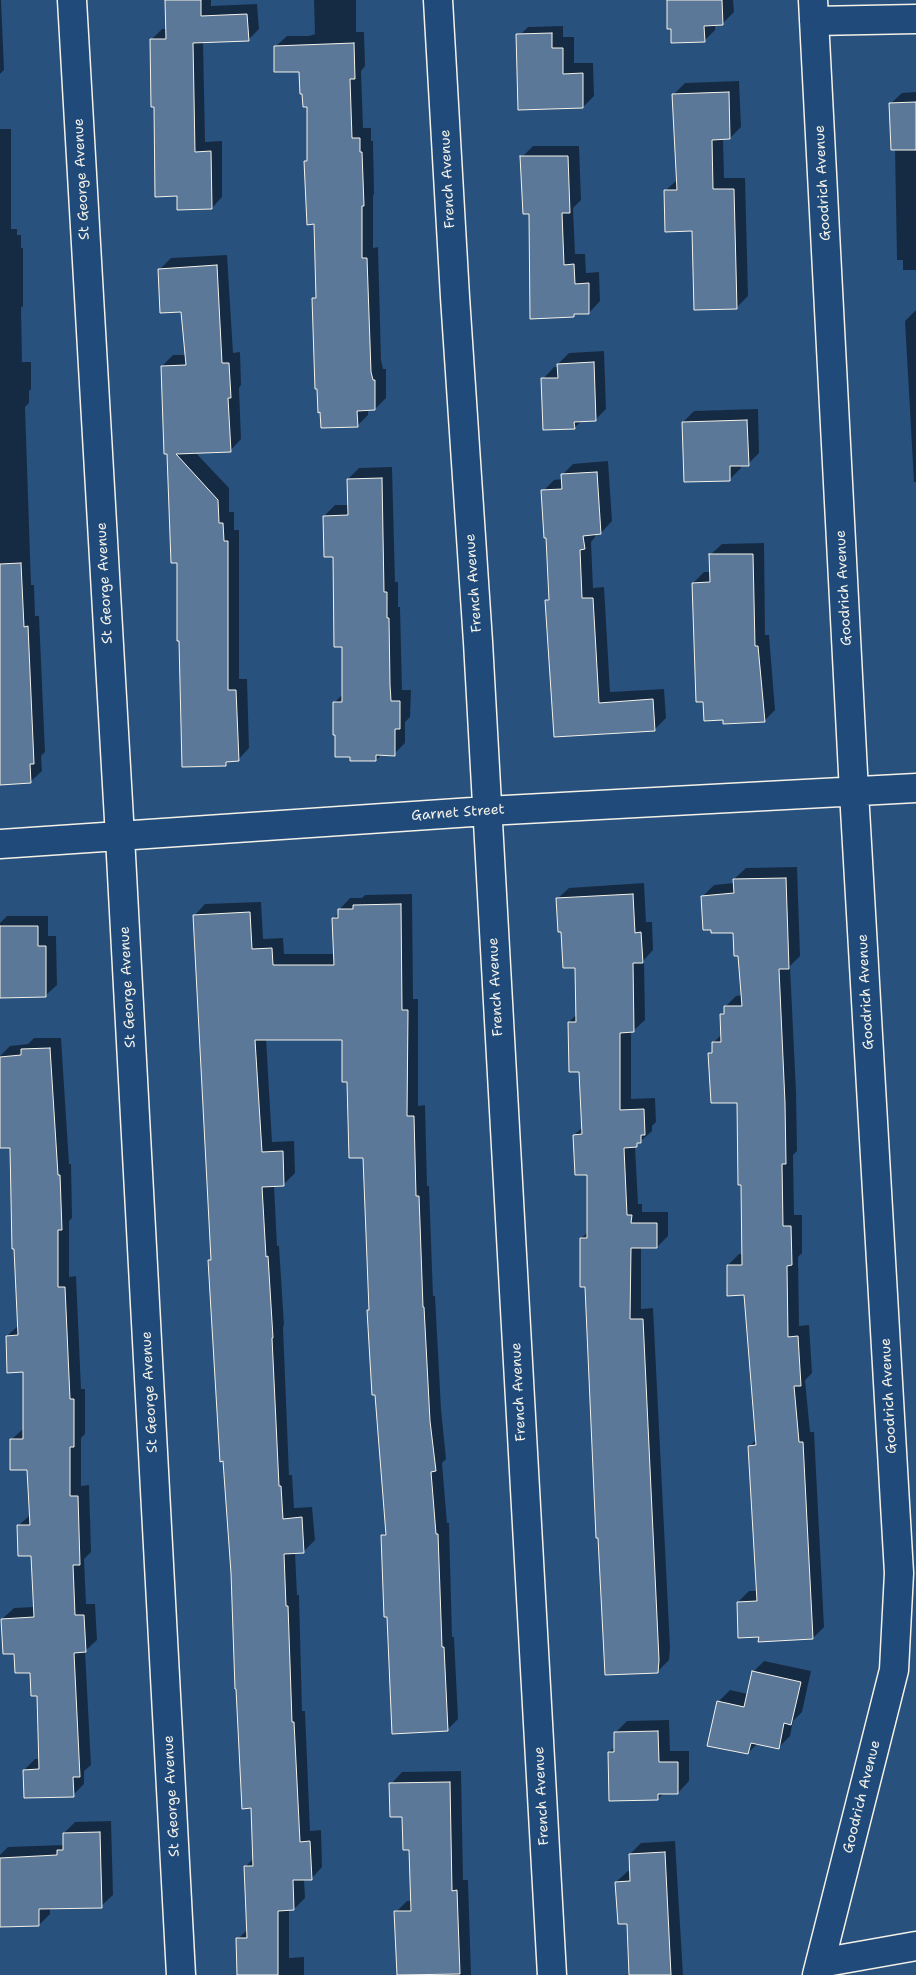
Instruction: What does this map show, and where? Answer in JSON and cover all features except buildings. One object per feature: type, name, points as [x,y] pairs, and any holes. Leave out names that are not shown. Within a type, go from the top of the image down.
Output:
[{"type":"street","name":"St George Avenue","points":[[72,0],[120,837],[181,1975]]},
{"type":"street","name":"French Avenue","points":[[438,0],[454,287],[478,642],[552,1975]]},
{"type":"street","points":[[814,10],[916,19]]},
{"type":"street","name":"Goodrich Avenue","points":[[814,10],[854,792],[907,1572],[894,1670],[819,1969]]},
{"type":"street","name":"Garnet Street","points":[[0,844],[486,811],[916,788]]},
{"type":"street","points":[[819,1969],[916,1946]]}]
